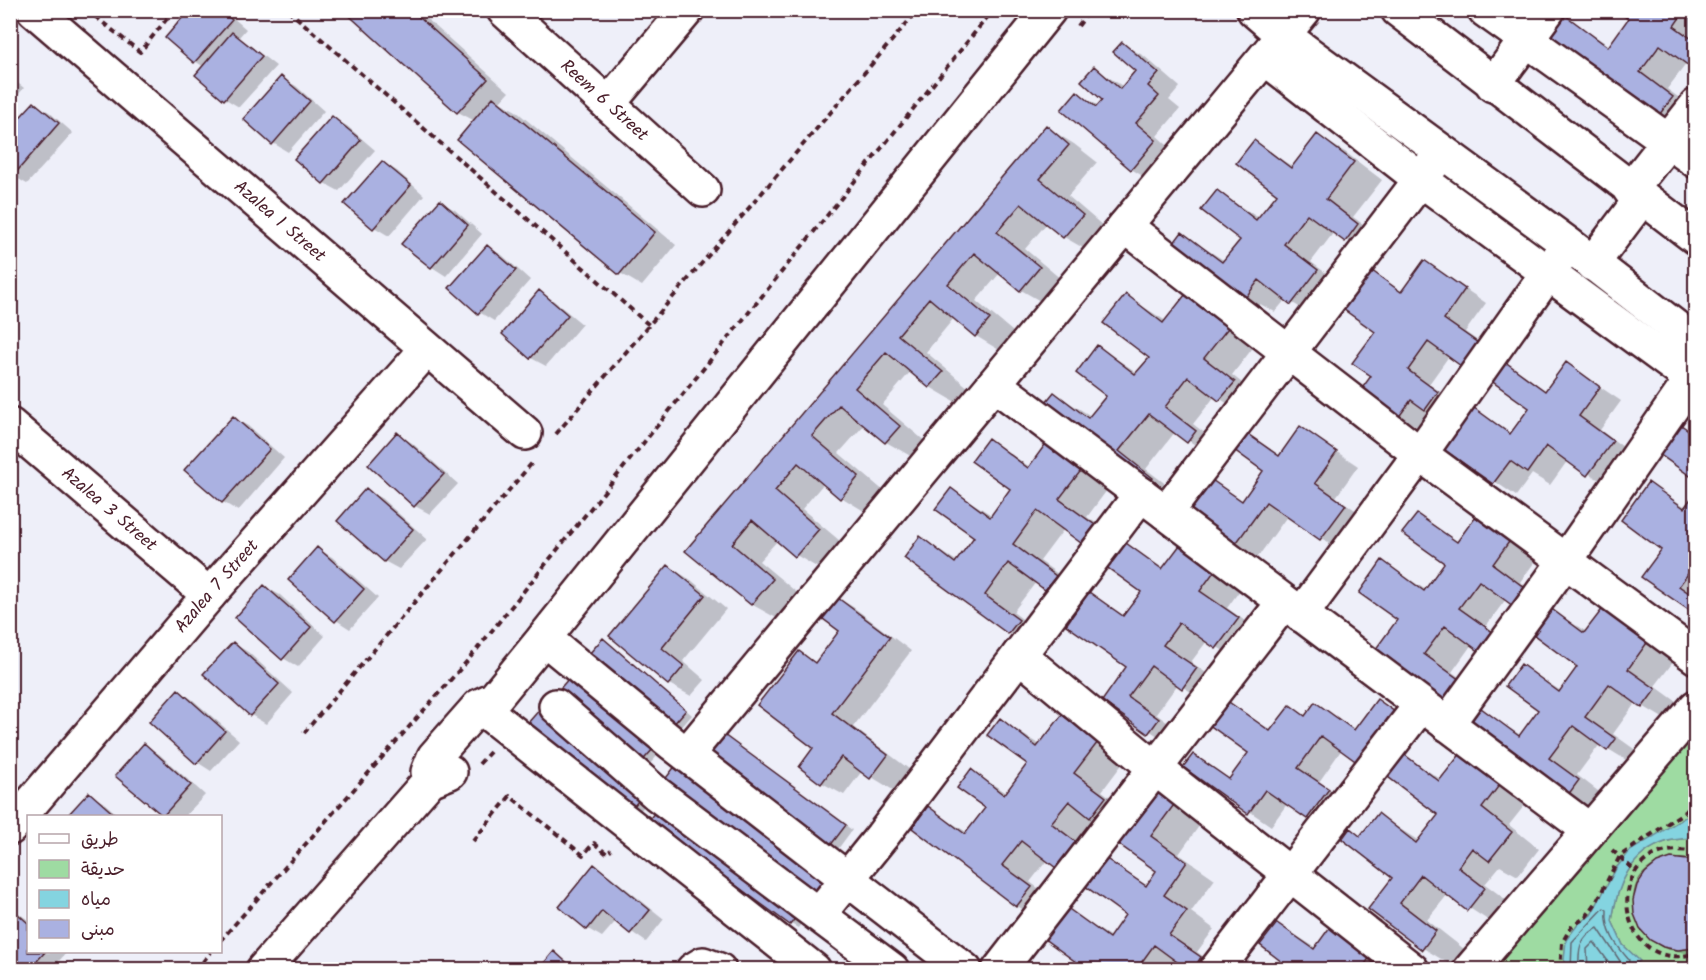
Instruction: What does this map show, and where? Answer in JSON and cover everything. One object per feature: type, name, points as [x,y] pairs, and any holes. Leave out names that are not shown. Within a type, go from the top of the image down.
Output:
[{"type":"street","name":"Azalea 1 Street","points":[[34,10],[536,445]]},
{"type":"street","name":"Reem 6 Street","points":[[504,10],[703,190]]},
{"type":"street","points":[[608,104],[687,10]]},
{"type":"street","points":[[493,708],[544,638],[1049,10]]},
{"type":"street","points":[[1254,10],[1580,254],[1695,344]]},
{"type":"street","points":[[1398,10],[1695,238]]},
{"type":"street","points":[[1485,10],[1695,160]]},
{"type":"street","points":[[1493,85],[1548,10]]},
{"type":"street","points":[[687,754],[1284,34]]},
{"type":"street","points":[[1284,34],[1420,179],[1694,378],[1447,724]]},
{"type":"street","points":[[999,969],[1155,768],[1293,609],[1420,454],[1548,272],[1580,254],[1636,194],[1669,140],[1695,105]]},
{"type":"street","points":[[819,914],[882,836],[1019,655],[1288,351],[1442,151]]},
{"type":"street","points":[[1125,226],[1420,454],[1695,657]]},
{"type":"street","name":"Azalea 7 Street","points":[[10,828],[209,595],[426,350]]},
{"type":"street","points":[[994,384],[1588,830]]},
{"type":"street","name":"Azalea 3 Street","points":[[10,425],[209,595]]},
{"type":"street","points":[[544,638],[687,754],[965,969]]},
{"type":"street","points":[[1019,655],[1155,768],[1412,969]]},
{"type":"street","points":[[1216,969],[1421,705]]},
{"type":"street","points":[[262,969],[430,780],[428,772],[434,757],[479,706],[493,708],[632,825],[814,969]]},
{"type":"street","points":[[556,706],[657,794],[892,969]]},
{"type":"street","points":[[1470,969],[1695,706]]},
{"type":"street","points":[[693,969],[703,964],[719,969]]},
{"type":"path","points":[[87,10],[140,52],[174,10]]},
{"type":"path","points":[[288,10],[649,324]]},
{"type":"path","points":[[304,733],[536,445],[649,324],[918,10]]},
{"type":"path","points":[[222,939],[469,659],[993,10]]},
{"type":"path","points":[[473,841],[510,796],[583,855],[594,843],[607,854],[632,825]]},
{"type":"path","points":[[1560,969],[1562,943],[1571,927],[1586,917],[1596,903],[1620,856],[1695,804]]},
{"type":"path","points":[[1695,852],[1682,849],[1664,851],[1648,859],[1635,871],[1628,885],[1625,900],[1627,916],[1633,931],[1643,943],[1672,956],[1695,953]]},
{"type":"path","points":[[1620,856],[1635,871]]},
{"type":"path","points":[[195,969],[209,953]]},
{"type":"green space","points":[[1695,725],[1695,811],[1617,867],[1591,916],[1579,923],[1564,960],[1566,969],[1488,970]]},
{"type":"green space","points":[[1695,837],[1695,861],[1675,859],[1655,865],[1640,878],[1634,898],[1646,929],[1656,942],[1668,949],[1695,947],[1695,969],[1631,969],[1639,961],[1623,945],[1612,921],[1617,895],[1627,872],[1634,862],[1655,846],[1668,841]]},
{"type":"water","points":[[1695,811],[1695,837],[1668,841],[1655,846],[1635,862],[1622,883],[1612,921],[1623,945],[1640,961],[1631,969],[1566,969],[1564,960],[1566,940],[1579,923],[1591,915],[1617,867],[1630,851]]},
{"type":"building","points":[[189,10],[221,10],[232,20],[194,63],[165,38]]},
{"type":"building","points":[[343,10],[411,10],[488,79],[457,113]]},
{"type":"building","points":[[1616,10],[1685,10],[1674,26],[1696,42],[1696,71],[1660,45],[1640,72],[1673,97],[1659,115],[1550,35],[1565,15],[1608,47],[1628,19]]},
{"type":"building","points":[[232,32],[262,56],[224,100],[195,75]]},
{"type":"building","points":[[1122,42],[1159,73],[1148,86],[1159,96],[1136,123],[1156,140],[1131,170],[1061,110],[1077,91],[1096,107],[1102,100],[1081,81],[1094,66],[1120,89],[1135,71],[1113,52]]},
{"type":"building","points":[[281,76],[310,101],[272,145],[243,119]]},
{"type":"building","points":[[493,97],[655,232],[619,275],[457,140]]},
{"type":"building","points":[[34,102],[59,123],[12,177],[10,128]]},
{"type":"building","points":[[332,116],[361,140],[323,184],[294,159]]},
{"type":"building","points":[[1046,125],[1069,145],[1040,179],[1083,215],[1063,238],[1021,204],[997,232],[1040,267],[1020,291],[974,253],[948,284],[990,319],[975,337],[929,298],[898,335],[943,372],[929,388],[886,352],[855,388],[900,426],[885,443],[839,405],[812,436],[859,476],[840,499],[798,463],[775,491],[819,529],[795,557],[752,520],[732,544],[773,579],[751,605],[685,551]]},
{"type":"building","points":[[1317,134],[1354,162],[1326,199],[1358,224],[1345,242],[1307,214],[1284,244],[1318,270],[1291,305],[1259,280],[1246,297],[1233,287],[1225,296],[1167,252],[1182,232],[1222,262],[1240,240],[1201,210],[1217,190],[1256,220],[1277,194],[1236,163],[1254,140],[1291,168]]},
{"type":"building","points":[[382,161],[411,185],[373,229],[344,204]]},
{"type":"building","points":[[440,200],[468,225],[431,268],[401,244]]},
{"type":"building","points":[[487,245],[516,270],[478,314],[449,288]]},
{"type":"building","points":[[1424,260],[1465,289],[1444,319],[1478,343],[1461,366],[1428,342],[1408,370],[1438,392],[1425,410],[1411,400],[1398,418],[1360,391],[1371,376],[1352,363],[1375,332],[1336,304],[1364,265],[1401,292]]},
{"type":"building","points":[[539,290],[568,315],[530,359],[502,334]]},
{"type":"building","points":[[1126,294],[1163,323],[1185,295],[1228,328],[1204,358],[1235,382],[1219,401],[1188,377],[1165,407],[1196,431],[1187,443],[1149,414],[1119,451],[1153,478],[1145,488],[1041,408],[1054,392],[1088,418],[1106,396],[1076,373],[1097,345],[1135,374],[1149,358],[1103,323]]},
{"type":"building","points":[[1504,361],[1545,391],[1566,362],[1600,387],[1579,416],[1613,441],[1587,476],[1546,446],[1527,473],[1510,461],[1493,484],[1436,444],[1466,402],[1510,434],[1529,408],[1490,380]]},
{"type":"building","points":[[233,416],[270,449],[222,503],[184,470]]},
{"type":"building","points":[[1681,425],[1696,435],[1696,480],[1659,454]]},
{"type":"building","points":[[1300,426],[1337,452],[1315,483],[1346,505],[1320,540],[1266,502],[1232,549],[1183,514],[1209,478],[1242,501],[1263,471],[1230,447],[1242,430],[1279,456]]},
{"type":"building","points":[[397,432],[444,474],[414,507],[368,465]]},
{"type":"building","points":[[988,438],[1028,468],[1047,442],[1083,468],[1059,499],[1095,525],[1081,543],[1037,511],[1013,544],[1056,576],[1045,590],[1008,563],[985,595],[1019,620],[1008,634],[904,558],[920,536],[955,563],[974,537],[935,509],[951,488],[990,517],[1010,489],[971,461]]},
{"type":"building","points":[[1648,482],[1684,508],[1696,492],[1696,563],[1679,586],[1696,598],[1696,615],[1641,577],[1661,550],[1621,520]]},
{"type":"building","points":[[366,488],[413,529],[384,562],[337,521]]},
{"type":"building","points":[[1480,510],[1514,535],[1493,564],[1525,588],[1513,606],[1479,581],[1459,608],[1494,633],[1480,652],[1445,626],[1424,654],[1460,680],[1445,701],[1375,650],[1397,620],[1359,593],[1382,560],[1424,591],[1444,563],[1402,533],[1417,514],[1457,542]]},
{"type":"building","points":[[1186,537],[1221,562],[1200,591],[1239,618],[1216,649],[1179,623],[1163,645],[1197,668],[1182,689],[1151,666],[1128,697],[1159,719],[1148,734],[1102,701],[1126,667],[1066,625],[1089,592],[1123,616],[1141,592],[1101,563],[1119,538],[1162,569]]},
{"type":"building","points":[[317,547],[364,589],[335,622],[288,580]]},
{"type":"building","points":[[668,565],[705,595],[662,648],[684,666],[668,685],[609,636]]},
{"type":"building","points":[[264,585],[311,627],[282,660],[235,618]]},
{"type":"building","points":[[830,592],[890,637],[832,713],[888,755],[870,779],[841,757],[821,784],[799,767],[813,748],[757,705],[799,651],[815,663],[839,631],[815,613]]},
{"type":"building","points":[[1607,603],[1652,636],[1628,669],[1656,689],[1642,708],[1609,684],[1585,717],[1616,739],[1607,751],[1573,726],[1549,758],[1579,780],[1565,799],[1467,727],[1481,708],[1519,736],[1538,710],[1505,686],[1521,664],[1559,692],[1577,667],[1530,632],[1549,607],[1584,633]]},
{"type":"building","points":[[603,638],[686,710],[672,726],[589,654]]},
{"type":"building","points":[[233,642],[279,684],[250,716],[203,674]]},
{"type":"building","points":[[570,677],[653,749],[638,766],[556,693]]},
{"type":"building","points":[[178,689],[225,731],[196,764],[149,722]]},
{"type":"building","points":[[1377,699],[1395,712],[1358,763],[1321,736],[1298,768],[1329,789],[1307,819],[1265,790],[1248,814],[1183,767],[1193,754],[1229,779],[1248,753],[1208,724],[1226,700],[1270,731],[1290,705],[1305,716],[1315,702],[1354,730]]},
{"type":"building","points":[[541,708],[643,795],[630,811],[527,724]]},
{"type":"building","points":[[1062,715],[1098,742],[1074,773],[1106,797],[1090,818],[1069,801],[1051,823],[1076,842],[1056,868],[1021,841],[1002,865],[1032,887],[1016,907],[912,828],[928,806],[965,834],[985,808],[957,788],[971,769],[1004,795],[1027,764],[987,735],[1000,718],[1037,747]]},
{"type":"building","points":[[720,732],[846,825],[827,850],[701,757]]},
{"type":"building","points":[[144,743],[191,785],[162,815],[115,776]]},
{"type":"building","points":[[1465,748],[1504,779],[1482,808],[1512,832],[1489,861],[1472,848],[1458,867],[1485,888],[1467,911],[1421,875],[1400,903],[1436,931],[1422,950],[1368,909],[1392,878],[1342,839],[1350,828],[1360,836],[1378,813],[1416,843],[1438,815],[1384,774],[1401,752],[1439,781]]},
{"type":"building","points":[[676,765],[829,878],[816,895],[663,782]]},
{"type":"building","points":[[1160,784],[1179,798],[1151,836],[1187,862],[1164,895],[1187,911],[1169,935],[1201,957],[1193,970],[1188,970],[1154,945],[1136,970],[1087,970],[1043,938],[1066,907],[1109,938],[1125,915],[1085,886],[1105,858],[1146,886],[1156,871],[1117,843]]},
{"type":"building","points":[[89,792],[115,815],[68,815]]},
{"type":"building","points":[[661,804],[803,908],[790,925],[648,821]]},
{"type":"building","points":[[1671,858],[1696,861],[1694,948],[1678,950],[1663,947],[1650,940],[1640,929],[1634,914],[1633,900],[1637,885],[1645,873],[1657,863]]},
{"type":"building","points":[[594,864],[650,910],[630,934],[602,911],[587,930],[559,907]]},
{"type":"building","points":[[10,907],[27,922],[27,953],[44,953],[29,970],[14,970],[10,966]]},
{"type":"building","points":[[1335,920],[1375,950],[1361,970],[1285,970],[1287,966],[1260,945],[1277,923],[1314,949]]},
{"type":"building","points":[[554,951],[575,970],[538,970]]}]
